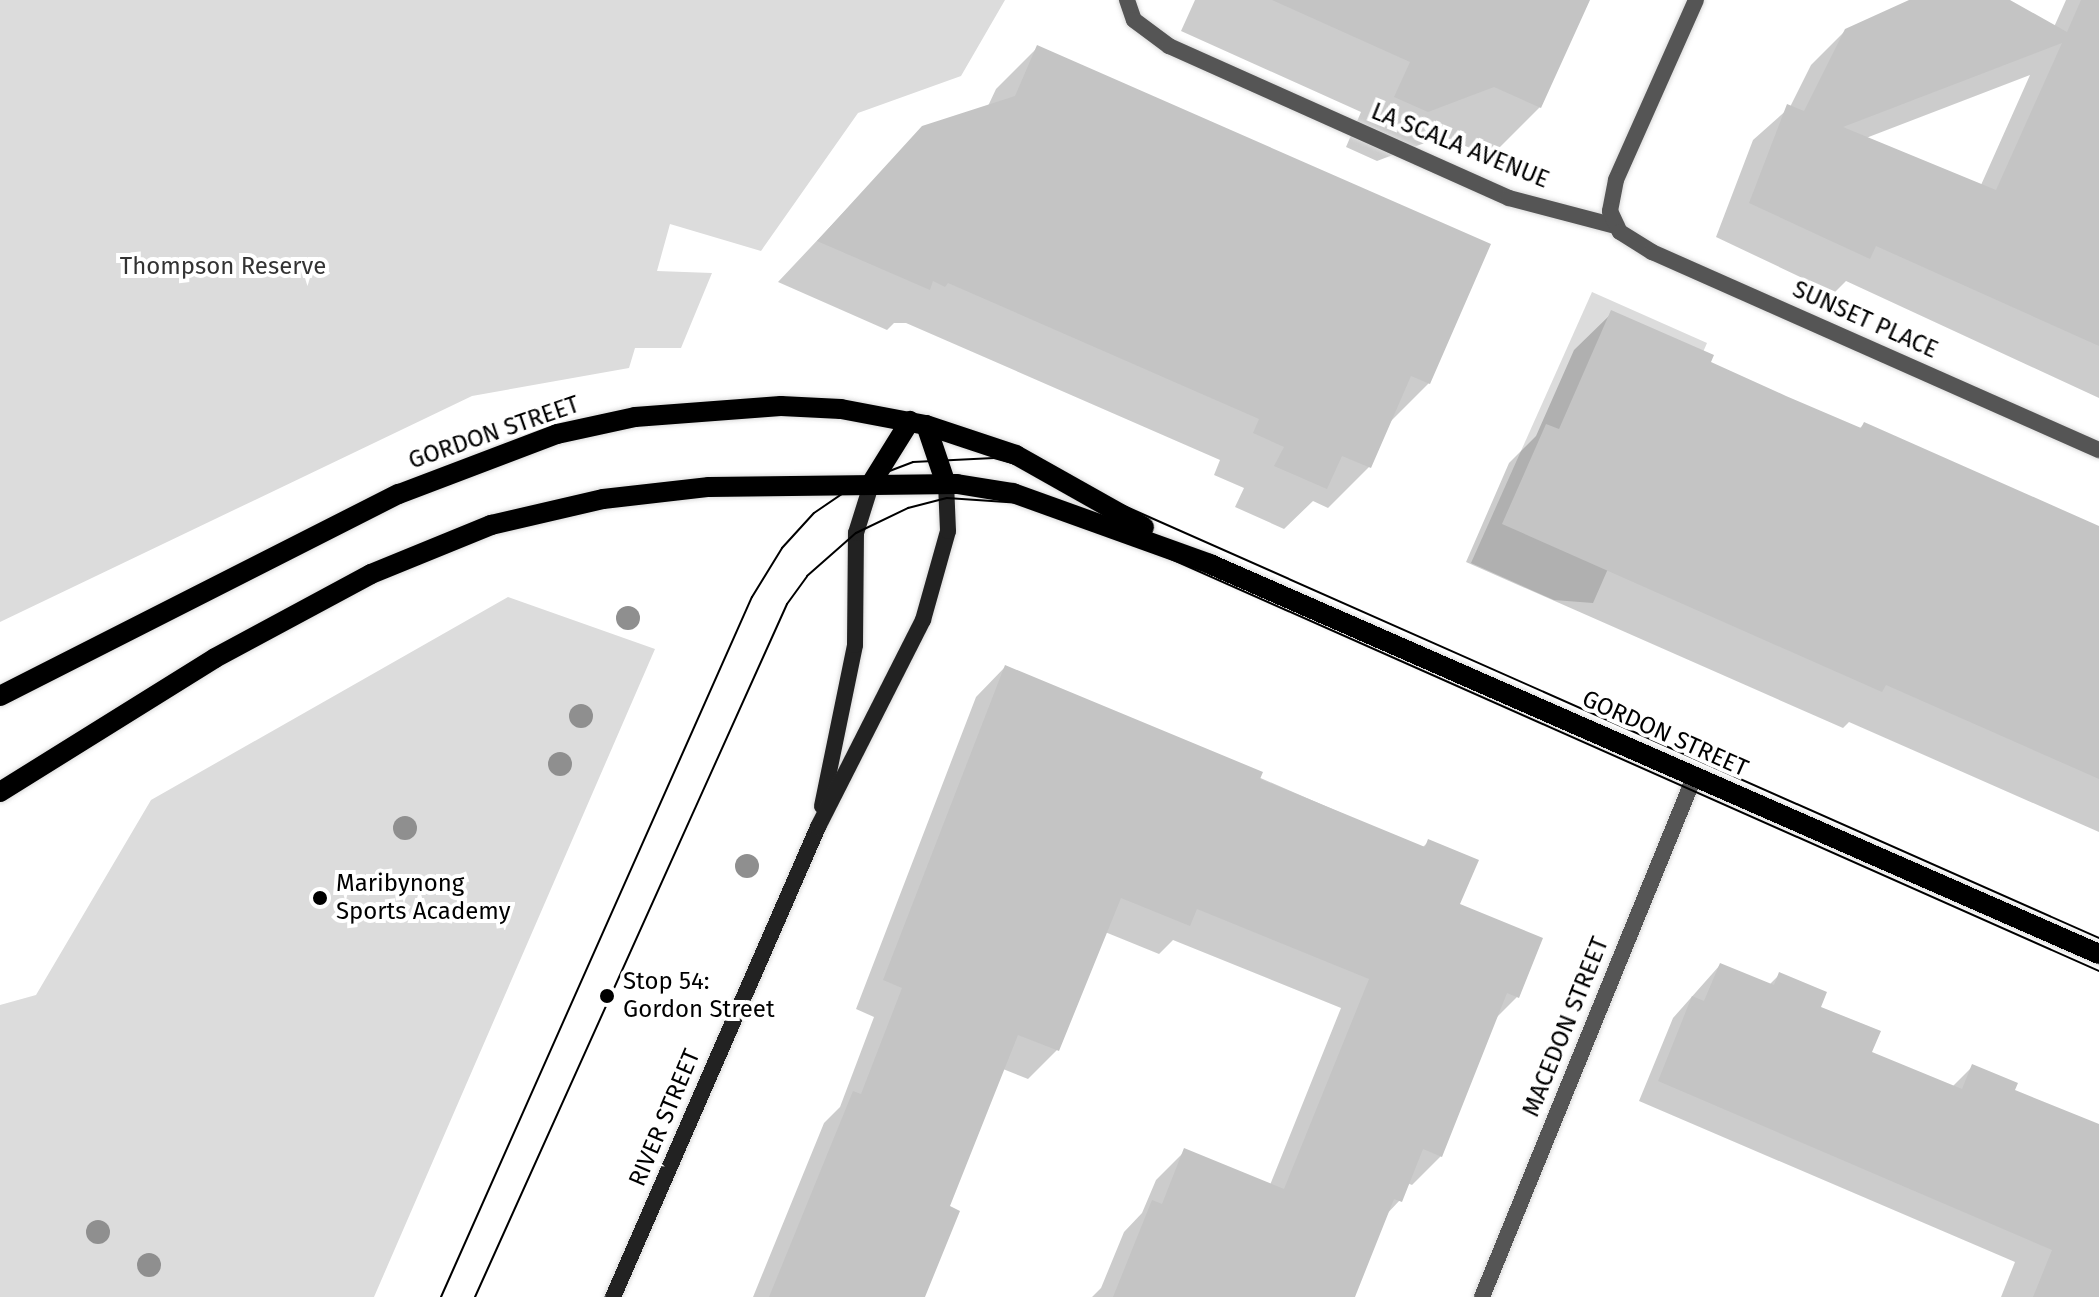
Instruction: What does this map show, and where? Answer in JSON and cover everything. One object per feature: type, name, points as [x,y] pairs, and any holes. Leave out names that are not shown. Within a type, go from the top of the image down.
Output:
[{"type":"main road","name":"GORDON STREET","points":[[0,696],[399,494],[557,434],[635,417],[753,406],[841,409],[918,423],[1016,455],[1210,564]]},
{"type":"main road","points":[[0,792],[215,658],[371,574],[491,525],[603,499],[709,487],[872,482],[918,423],[946,484]]},
{"type":"main road","name":"GORDON STREET","points":[[872,482],[946,484],[1013,493],[1210,564],[2099,954]]},
{"type":"street","name":"LA SCALA AVENUE","points":[[1127,0],[1134,20],[1169,46],[1509,198],[1616,226]]},
{"type":"street","points":[[1616,226],[1610,211],[1616,180],[1696,0]]},
{"type":"street","name":"SUNSET PLACE","points":[[1616,226],[1639,246],[2099,450]]},
{"type":"street","name":"RIVER STREET","points":[[818,827],[855,645],[856,533],[872,482]]},
{"type":"street","name":"RIVER STREET","points":[[613,1297],[818,827],[923,620],[948,531],[946,484]]},
{"type":"street","name":"MACEDON STREET","points":[[1482,1297],[1695,775]]},
{"type":"green space","name":"Thompson Reserve","points":[[0,0],[1005,0],[961,76],[858,113],[761,251],[670,224],[657,271],[712,273],[681,348],[635,348],[629,368],[472,396],[0,622]]},
{"type":"green space","points":[[1592,292],[1707,343],[1593,603],[1554,600],[1471,563]]},
{"type":"green space","name":"Maribynong Sports Academy","points":[[508,597],[655,649],[374,1297],[0,1297],[0,1005],[36,995],[151,800]]},
{"type":"building","points":[[1272,0],[1590,0],[1541,108],[1494,87],[1428,112],[1394,97],[1410,62]]},
{"type":"building","points":[[1909,0],[2010,0],[2067,32],[2081,0],[2099,0],[2099,346],[1876,246],[1870,259],[1749,203],[1787,104],[1804,111],[1845,29]],"holes":[[[2062,43],[1996,190],[1843,127]]]},
{"type":"building","points":[[1037,45],[1491,244],[1430,384],[1411,376],[1371,468],[1342,456],[1327,489],[1274,466],[1284,447],[1253,433],[1259,419],[948,283],[945,287],[933,281],[930,290],[817,241],[922,126],[1015,96]]},
{"type":"building","points":[[1611,310],[1714,355],[1711,362],[1786,396],[1861,428],[1864,422],[2099,526],[2099,779],[1886,685],[1882,692],[1502,524],[1546,424],[1559,429]]},
{"type":"building","points":[[1005,665],[1263,772],[1260,779],[1425,847],[1428,839],[1479,860],[1460,904],[1543,938],[1519,998],[1507,993],[1442,1157],[1423,1149],[1402,1202],[1394,1199],[1355,1297],[1113,1297],[1152,1200],[1162,1204],[1184,1148],[1284,1189],[1369,979],[1197,909],[1190,926],[1121,898],[1059,1051],[1018,1035],[950,1206],[960,1211],[925,1297],[769,1297],[853,1091],[861,1094],[902,988],[883,980]]},
{"type":"building","points":[[1720,963],[1774,985],[1779,972],[1827,992],[1821,1007],[1881,1031],[1872,1052],[1962,1089],[1972,1064],[2018,1083],[2015,1090],[2099,1124],[2099,1297],[2033,1297],[2052,1250],[1658,1081],[1692,996],[1704,1001]]},
{"type":"tram line","points":[[441,1297],[752,597],[782,548],[814,513],[858,483],[913,462],[994,458],[1052,474],[2099,938]]},
{"type":"tram line","points":[[475,1297],[787,604],[807,576],[856,533],[908,508],[947,498],[1036,504],[1108,531],[2099,971]]},
{"type":"place","name":"Maribynong Sports Academy","points":[[320,898]]},
{"type":"place","name":"Stop 54: Gordon Street","points":[[607,996]]}]
